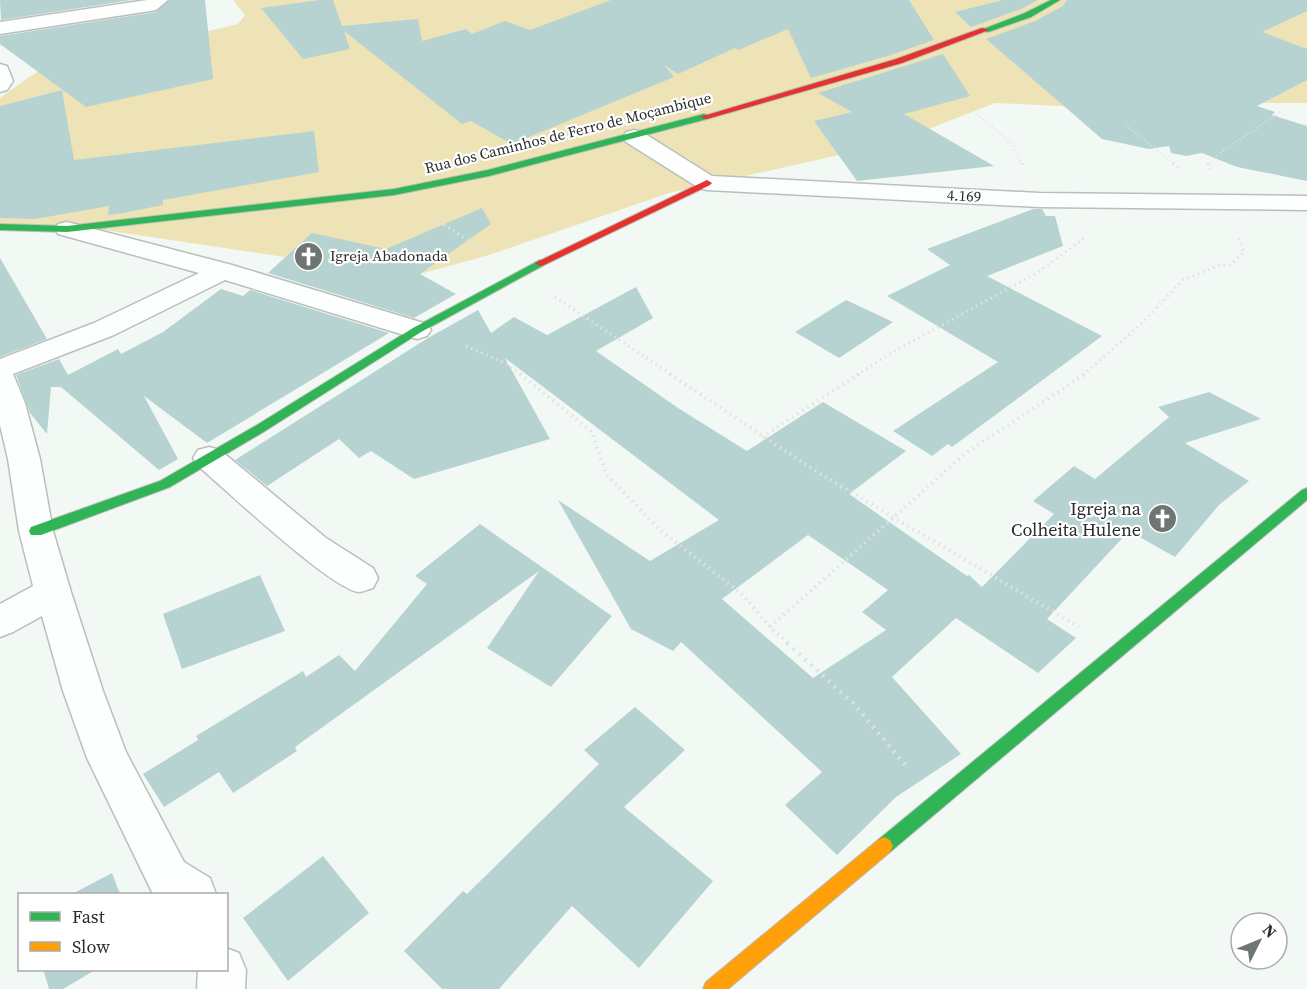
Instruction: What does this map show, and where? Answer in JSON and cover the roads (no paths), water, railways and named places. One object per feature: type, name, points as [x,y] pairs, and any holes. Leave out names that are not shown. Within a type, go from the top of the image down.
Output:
[{"type":"street","points":[[0,28],[150,6],[159,0]]},
{"type":"street","name":"Rua dos Caminhos de Ferro de Moçambique","points":[[0,227],[67,229],[394,192],[489,173],[634,137],[899,61],[1028,15],[1056,0]]},
{"type":"street","points":[[0,70],[3,81],[0,86]]},
{"type":"street","name":"4.169","points":[[634,137],[707,183],[1039,200],[1307,204]]},
{"type":"street","points":[[36,531],[165,484],[261,428],[417,330],[518,274],[707,183]]},
{"type":"street","points":[[67,229],[223,271],[417,330]]},
{"type":"street","points":[[0,369],[104,329],[223,271]]},
{"type":"street","points":[[0,377],[10,403],[24,459],[36,531],[83,691],[108,758],[168,877],[192,893]]},
{"type":"street","points":[[209,458],[314,547],[360,578]]},
{"type":"street","points":[[713,989],[1307,493]]},
{"type":"street","points":[[0,622],[53,592]]},
{"type":"street","points":[[221,989],[222,971]]},
{"type":"place","name":"Igreja Abadonada","points":[[309,256]]},
{"type":"place","name":"Igreja na Colheita Hulene","points":[[1162,519]]}]
